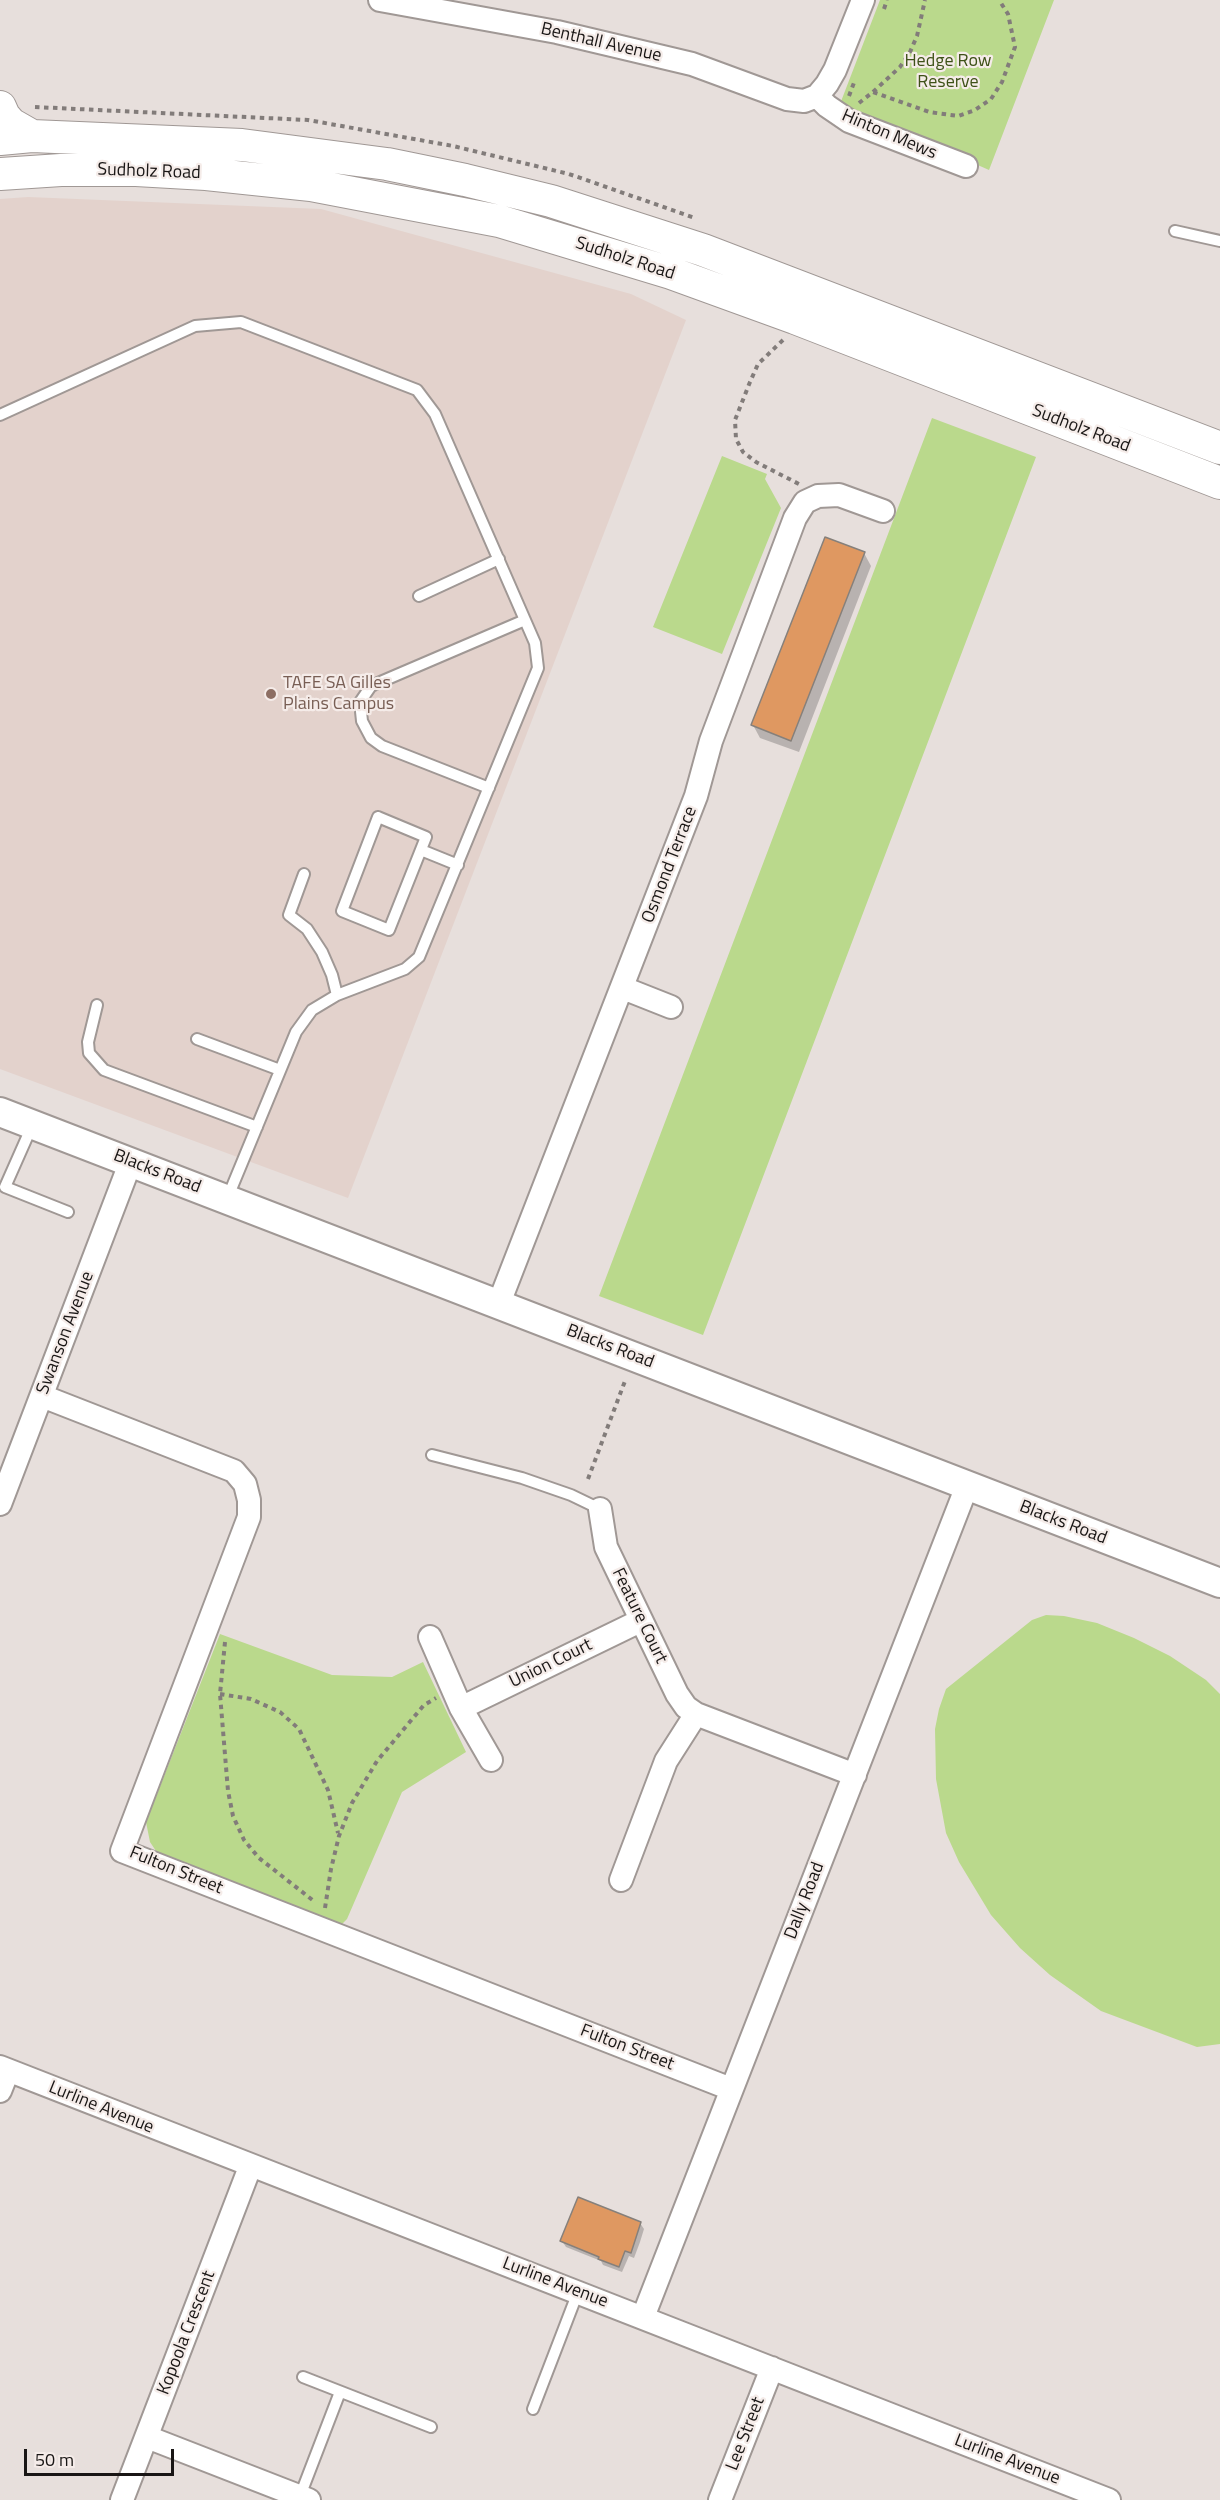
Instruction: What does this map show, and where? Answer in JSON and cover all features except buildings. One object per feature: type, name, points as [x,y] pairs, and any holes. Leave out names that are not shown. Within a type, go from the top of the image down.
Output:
[{"type":"main road","points":[[0,107],[11,124],[32,136]]},
{"type":"main road","name":"Sudholz Road","points":[[0,139],[32,136],[242,145],[341,157],[454,177],[621,222],[703,250],[1220,448]]},
{"type":"main road","name":"Sudholz Road","points":[[0,174],[61,170],[136,170],[206,174],[311,185],[499,221],[671,273],[795,318],[1220,483]]},
{"type":"street","name":"Benthall Avenue","points":[[380,0],[557,32],[692,64],[786,99],[804,100],[817,96]]},
{"type":"street","points":[[817,96],[835,70],[862,0]]},
{"type":"street","name":"Hinton Mews","points":[[817,96],[849,121],[966,166]]},
{"type":"street","points":[[805,502],[818,496],[839,495],[883,510]]},
{"type":"street","name":"Osmond Terrace","points":[[499,1303],[696,796],[711,741],[795,518],[805,502]]},
{"type":"street","points":[[622,988],[671,1007]]},
{"type":"street","name":"Blacks Road","points":[[0,1112],[1220,1583]]},
{"type":"street","name":"Swanson Avenue","points":[[0,1504],[131,1161]]},
{"type":"street","name":"Fulton Street","points":[[42,1396],[234,1471],[245,1484],[249,1500],[249,1517],[122,1851],[731,2089]]},
{"type":"street","name":"Dally Road","points":[[643,2317],[968,1486]]},
{"type":"street","name":"Feature Court","points":[[600,1509],[606,1547],[640,1620],[677,1694],[686,1707],[696,1714],[855,1775]]},
{"type":"street","name":"Union Court","points":[[461,1708],[640,1620]]},
{"type":"street","points":[[430,1637],[461,1708],[491,1760]]},
{"type":"street","points":[[621,1880],[666,1761],[696,1714]]},
{"type":"street","name":"Lurline Avenue","points":[[3,2076],[578,2292],[1109,2500]]},
{"type":"street","name":"Kopoola Crescent","points":[[122,2500],[250,2167]]},
{"type":"street","name":"Lee Street","points":[[720,2500],[772,2368]]},
{"type":"street","points":[[147,2437],[304,2498]]},
{"type":"lane","points":[[1176,231],[1220,242]]},
{"type":"lane","points":[[0,415],[195,326],[241,322],[417,390],[435,414],[535,643],[538,668],[419,957],[405,969],[337,995],[312,1010],[296,1032],[227,1199]]},
{"type":"lane","points":[[418,596],[499,559]]},
{"type":"lane","points":[[489,788],[382,746],[371,738],[362,721],[360,702],[371,687],[525,620]]},
{"type":"lane","points":[[378,818],[426,837],[421,850],[389,930],[342,911],[378,818]]},
{"type":"lane","points":[[421,850],[458,865]]},
{"type":"lane","points":[[304,874],[289,915],[307,930],[322,952],[332,975],[337,995]]},
{"type":"lane","points":[[96,1005],[88,1042],[90,1053],[104,1070],[257,1126]]},
{"type":"lane","points":[[197,1039],[280,1070]]},
{"type":"lane","points":[[33,1124],[4,1188],[68,1212]]},
{"type":"lane","points":[[432,1455],[522,1478],[600,1509]]},
{"type":"lane","points":[[533,2409],[578,2292]]},
{"type":"lane","points":[[303,2377],[431,2427]]},
{"type":"lane","points":[[304,2498],[340,2392]]},
{"type":"path","points":[[852,105],[861,103],[900,67],[918,36],[925,0]]},
{"type":"path","points":[[873,92],[940,116],[958,116],[975,110],[991,99],[1002,82],[1015,46],[1008,14],[999,0]]},
{"type":"path","points":[[788,334],[758,364],[735,420],[736,439],[743,452],[756,462],[800,483],[805,502]]},
{"type":"path","points":[[588,1479],[625,1381]]},
{"type":"path","points":[[226,1636],[220,1694],[228,1791],[233,1816],[244,1840],[259,1858],[283,1879],[333,1912]]},
{"type":"path","points":[[220,1694],[251,1699],[280,1712],[298,1729],[328,1790],[339,1836]]},
{"type":"path","points":[[325,1908],[330,1869],[339,1836],[352,1803],[377,1761],[424,1705],[439,1697]]},
{"type":"shaded area","name":"TAFE SA Gilles Plains Campus","points":[[28,197],[321,209],[631,294],[686,320],[348,1198],[0,1069],[0,199]]},
{"type":"green space","name":"Hedge Row Reserve","points":[[880,0],[1054,0],[989,170],[840,104]]},
{"type":"green space","points":[[932,418],[1036,457],[703,1335],[599,1296]]},
{"type":"green space","points":[[722,456],[767,474],[765,479],[781,508],[722,654],[653,627]]},
{"type":"green space","points":[[1046,1615],[1064,1616],[1097,1623],[1134,1638],[1170,1656],[1206,1680],[1220,1694],[1220,2044],[1197,2047],[1101,2011],[1050,1975],[1020,1948],[991,1915],[959,1862],[946,1833],[936,1779],[935,1729],[946,1689],[1032,1620]]},
{"type":"green space","points":[[220,1634],[332,1675],[392,1677],[423,1662],[466,1752],[402,1792],[347,1919],[341,1925],[160,1857],[150,1842],[146,1822]]},
{"type":"place","name":"TAFE SA Gilles Plains Campus","points":[[271,694]]}]
